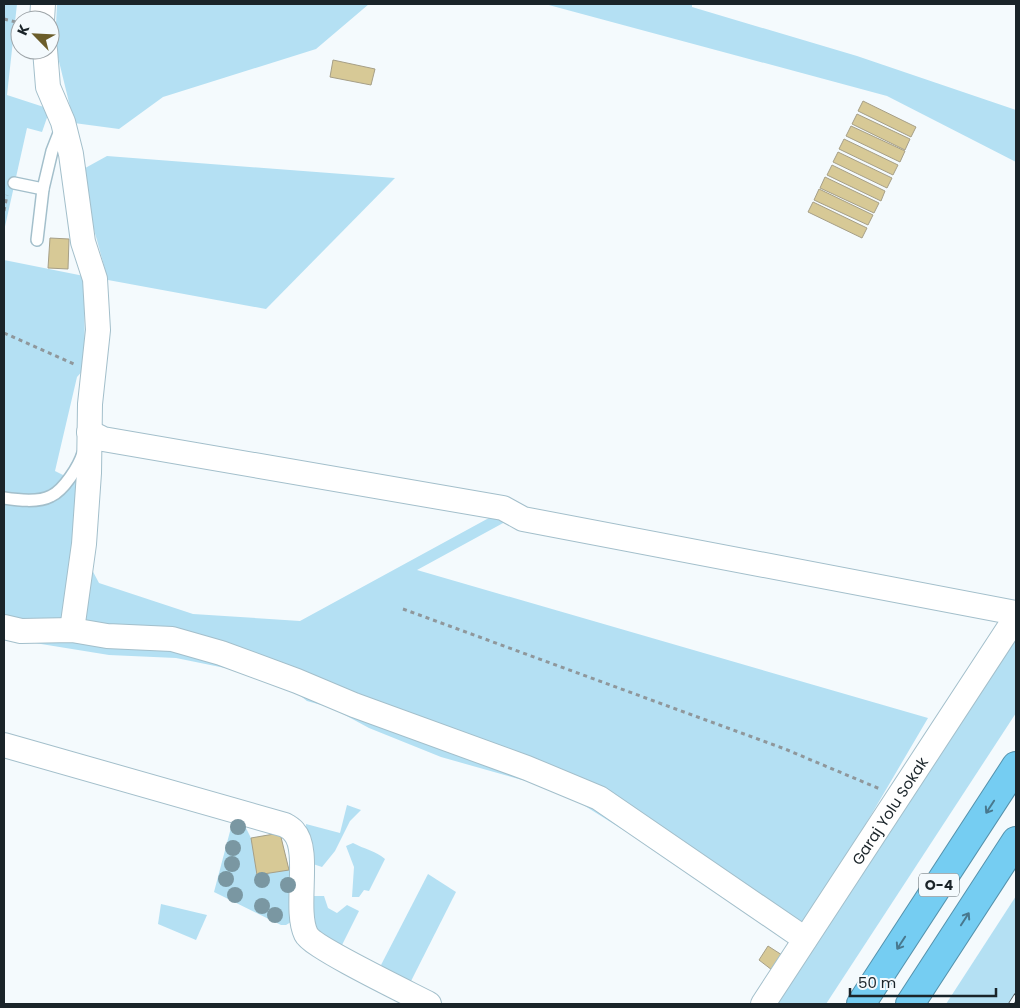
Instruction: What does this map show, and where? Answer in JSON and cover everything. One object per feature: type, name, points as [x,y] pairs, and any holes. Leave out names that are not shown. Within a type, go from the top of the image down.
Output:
[{"type":"highway","name":"O-4","points":[[861,1004],[1016,766]]},
{"type":"highway","name":"O-4","points":[[910,1004],[1016,841]]},
{"type":"street","points":[[46,60],[48,88],[63,122],[71,154],[83,242],[95,280],[98,330],[89,432],[89,473],[84,544],[72,630]]},
{"type":"street","points":[[89,432],[103,439],[503,508],[523,519],[1016,613]]},
{"type":"street","name":"Garaj Yolu Sokak","points":[[763,1004],[1016,617]]},
{"type":"street","points":[[4,628],[21,631],[72,630],[107,636],[172,639],[297,681],[354,705],[527,768],[599,798],[805,939]]},
{"type":"street","points":[[4,745],[285,825],[295,833],[301,847],[302,920],[306,935],[336,955],[429,1004]]},
{"type":"lane","points":[[37,240],[43,189],[52,151],[63,122]]},
{"type":"lane","points":[[14,183],[43,189]]},
{"type":"lane","points":[[4,498],[28,500],[51,496],[68,480],[80,464],[89,432]]},
{"type":"path","points":[[4,333],[77,365],[95,363]]},
{"type":"path","points":[[403,609],[785,749],[899,797]]},
{"type":"shaded area","points":[[4,4],[17,4],[16,10],[10,10],[11,60],[7,95],[50,109],[42,132],[27,128],[4,231]]},
{"type":"shaded area","points":[[57,4],[369,4],[316,49],[163,97],[119,129],[74,123],[59,60],[60,10],[57,10]]},
{"type":"shaded area","points":[[545,4],[692,4],[692,7],[857,56],[1016,110],[1016,162],[887,96]]},
{"type":"shaded area","points":[[107,156],[395,178],[266,309],[108,280],[78,172]]},
{"type":"shaded area","points":[[4,260],[84,276],[85,368],[77,377],[55,471],[83,485],[90,566],[99,583],[193,614],[300,621],[498,513],[505,522],[417,570],[928,718],[857,839],[793,936],[561,791],[441,757],[369,728],[332,708],[307,701],[298,694],[230,669],[176,658],[109,655],[4,638]]},
{"type":"shaded area","points":[[1016,624],[1016,713],[826,1004],[769,1004]]},
{"type":"shaded area","points":[[347,805],[361,810],[350,821],[335,851],[322,867],[307,862],[306,824],[340,833]]},
{"type":"shaded area","points":[[233,820],[243,822],[251,838],[280,833],[289,870],[291,922],[286,925],[281,925],[214,892]]},
{"type":"shaded area","points":[[353,843],[385,859],[369,891],[364,890],[359,897],[352,897],[354,867],[346,846]]},
{"type":"shaded area","points":[[428,874],[456,892],[408,987],[381,965]]},
{"type":"shaded area","points":[[314,896],[324,896],[328,908],[337,913],[347,905],[359,911],[341,947],[315,931],[311,910]]},
{"type":"shaded area","points":[[1016,896],[1016,997],[1012,1004],[946,1004]]},
{"type":"shaded area","points":[[161,904],[207,915],[196,940],[158,924]]},
{"type":"building","points":[[333,60],[375,69],[371,85],[330,77]]},
{"type":"building","points":[[863,101],[916,127],[911,137],[858,111]]},
{"type":"building","points":[[857,114],[910,139],[905,150],[852,124]]},
{"type":"building","points":[[851,126],[905,151],[900,162],[846,136]]},
{"type":"building","points":[[844,139],[898,165],[893,175],[839,149]]},
{"type":"building","points":[[838,152],[892,178],[887,188],[833,162]]},
{"type":"building","points":[[832,165],[885,191],[881,201],[827,175]]},
{"type":"building","points":[[825,177],[879,203],[874,213],[820,188]]},
{"type":"building","points":[[819,189],[873,215],[868,225],[814,200]]},
{"type":"building","points":[[813,202],[867,228],[862,238],[808,212]]},
{"type":"building","points":[[50,238],[69,239],[68,269],[48,268]]},
{"type":"building","points":[[280,833],[289,870],[257,875],[251,838]]},
{"type":"building","points":[[768,946],[782,955],[772,970],[759,960]]},
{"type":"railway","points":[[1011,1004],[1016,996]]}]
